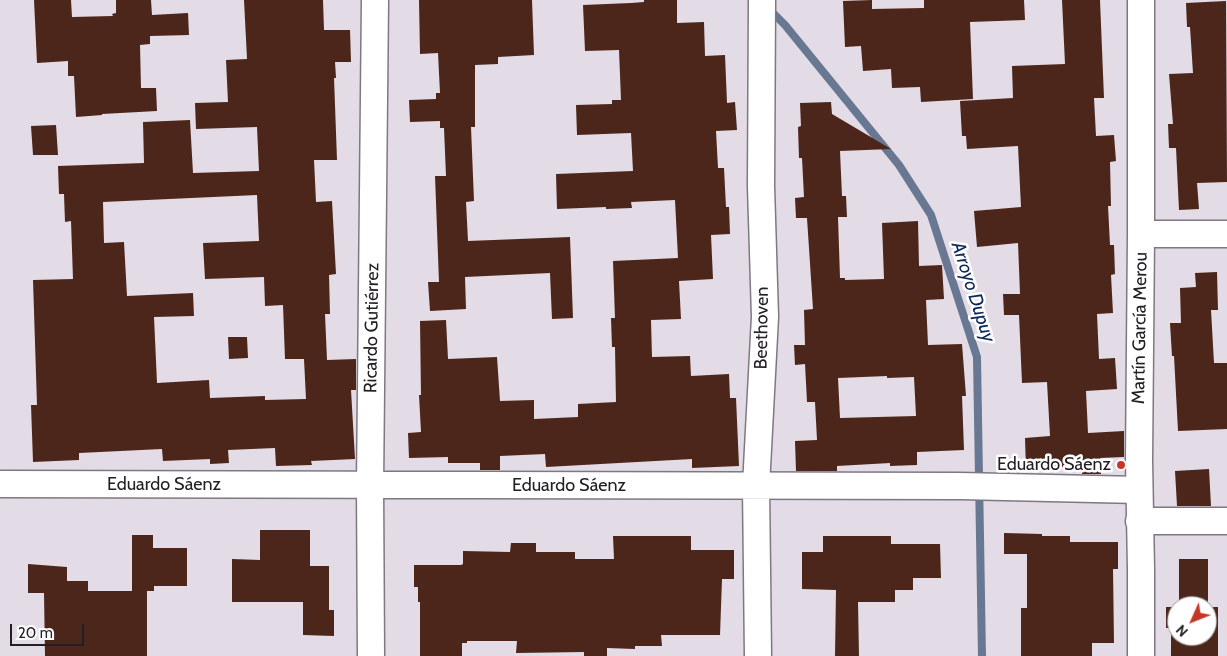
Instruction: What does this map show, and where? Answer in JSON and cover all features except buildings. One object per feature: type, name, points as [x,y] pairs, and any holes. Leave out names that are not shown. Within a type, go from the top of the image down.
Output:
[{"type":"street","name":"Ricardo Gutiérrez","points":[[370,656],[375,0]]},
{"type":"street","name":"Martín García Merou","points":[[1141,0],[1139,490],[1141,656]]},
{"type":"street","name":"Beethoven","points":[[758,656],[756,486],[764,317],[761,186],[762,9]]},
{"type":"street","points":[[1141,234],[1227,234]]},
{"type":"street","name":"Eduardo Sáenz","points":[[0,484],[960,486],[1139,490]]},
{"type":"street","points":[[1139,521],[1227,521]]},
{"type":"waterway","name":"Arroyo Dupuy","points":[[769,9],[785,25],[899,165],[931,215],[977,357],[982,656]]},
{"type":"place","name":"Eduardo Sáenz","points":[[1121,465]]}]
